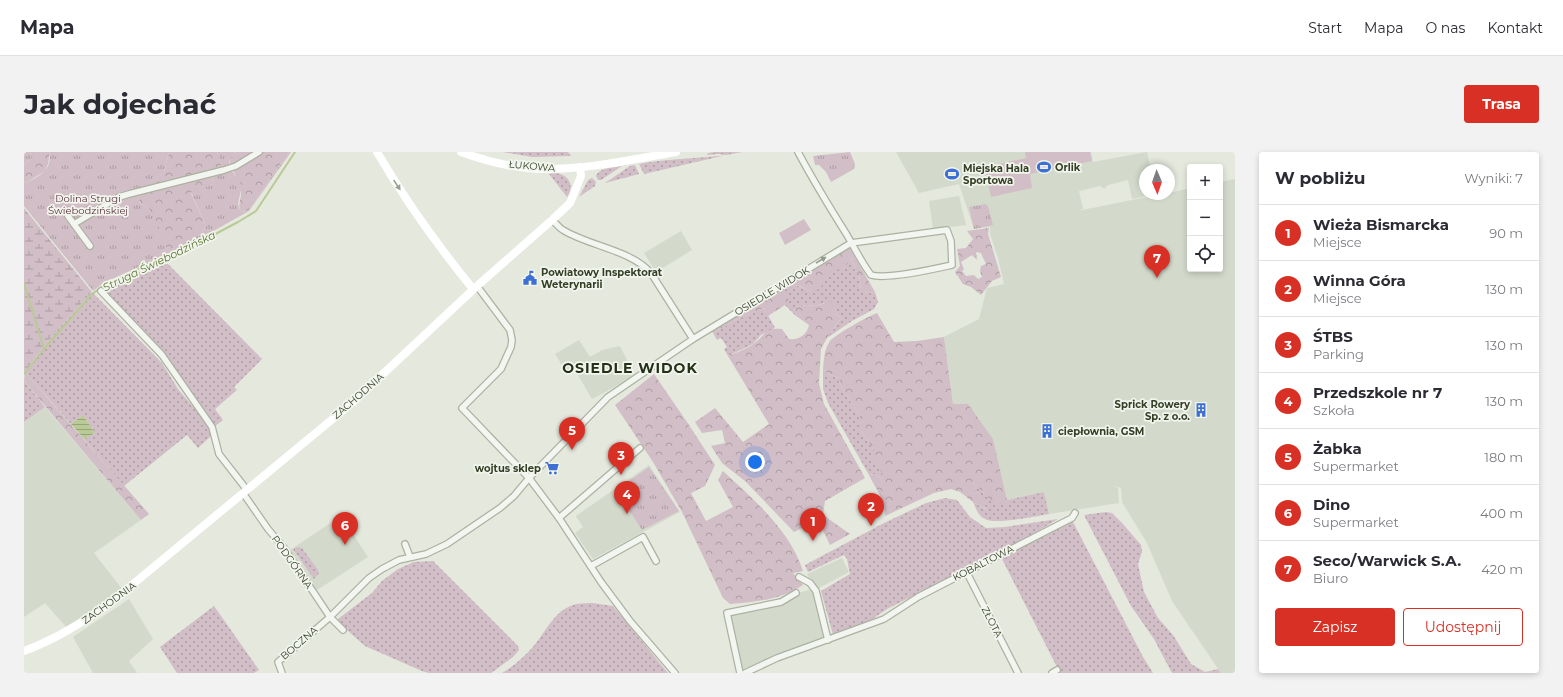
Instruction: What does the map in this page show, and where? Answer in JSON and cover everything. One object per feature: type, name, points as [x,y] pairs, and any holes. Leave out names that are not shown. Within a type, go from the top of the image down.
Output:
[{"type":"street","points":[[74,224],[119,197],[151,187],[224,170],[240,164],[259,152]]},
{"type":"street","points":[[377,152],[387,170],[433,238],[510,330],[512,340],[511,347],[501,369],[462,408],[529,478],[559,518],[630,622],[675,673]]},
{"type":"street","name":"ŁUKOWA","points":[[460,152],[483,159],[522,167],[547,169],[580,167]]},
{"type":"street","points":[[580,167],[676,152]]},
{"type":"street","name":"OSIEDLE WIDOK","points":[[330,617],[369,578],[382,569],[392,563],[435,551],[500,508],[514,496],[529,478],[608,397],[693,339],[851,243],[947,230],[951,241],[952,265],[930,270],[878,277],[871,275],[851,243],[798,152]]},
{"type":"street","name":"ZACHODNIA","points":[[24,651],[68,631],[96,613],[135,583],[366,390],[475,287],[570,203],[581,176],[580,167]]},
{"type":"street","points":[[68,216],[90,246]]},
{"type":"street","points":[[552,220],[563,230],[592,244],[635,260],[644,266],[651,273],[693,339]]},
{"type":"street","name":"PODGÓRNA","points":[[101,291],[162,355],[212,427],[219,454],[245,491],[268,529],[284,548],[330,617],[343,630]]},
{"type":"street","points":[[559,518],[640,448]]},
{"type":"street","name":"KOBALTOWA","points":[[745,673],[777,656],[809,644],[828,640],[891,615],[918,597],[966,571],[1072,518],[1075,513]]},
{"type":"street","points":[[591,566],[644,537],[656,560]]},
{"type":"street","points":[[405,544],[410,557]]},
{"type":"street","name":"ZŁOTA","points":[[966,571],[1018,673]]},
{"type":"street","points":[[799,577],[810,583],[816,591],[828,640]]},
{"type":"street","points":[[740,673],[727,613],[750,611],[782,604],[796,593]]},
{"type":"street","name":"BOCZNA","points":[[282,673],[278,662],[330,617]]},
{"type":"shaded area","points":[[896,152],[1091,152],[1093,162],[1147,152],[1150,164],[1139,164],[1139,198],[1132,199],[1128,180],[1108,185],[1104,189],[1100,186],[1079,191],[1083,209],[1077,211],[1139,199],[1139,200],[1175,200],[1175,192],[1187,189],[1187,272],[1223,272],[1223,181],[1235,179],[1235,673],[1221,673],[1172,601],[1147,543],[1122,502],[1121,488],[1113,485],[1118,488],[1119,503],[1049,514],[1044,492],[1007,500],[993,439],[953,404],[944,337],[979,319],[987,288],[1004,284],[998,258],[990,234],[990,227],[974,229],[959,184],[919,193]]},
{"type":"shaded area","points":[[959,196],[966,225],[933,229],[929,201]]},
{"type":"shaded area","points":[[681,231],[692,250],[656,272],[644,253]]},
{"type":"shaded area","points":[[579,340],[590,357],[602,350],[620,346],[635,376],[592,399],[575,370],[568,374],[555,354]]},
{"type":"shaded area","points":[[45,407],[141,520],[94,553],[123,590],[67,628],[45,603],[24,617],[24,422]]},
{"type":"shaded area","points":[[83,415],[95,433],[84,439],[71,424]]},
{"type":"shaded area","points":[[649,465],[680,512],[593,559],[575,533],[583,527],[576,516]]},
{"type":"shaded area","points":[[341,516],[368,557],[317,590],[290,550]]},
{"type":"shaded area","points":[[842,558],[849,572],[817,589],[807,574]]},
{"type":"shaded area","points":[[813,589],[824,639],[741,670],[729,615],[756,610],[797,593]]},
{"type":"shaded area","points":[[129,599],[153,639],[129,661],[137,673],[93,673],[73,637]]},
{"type":"green space","points":[[24,152],[30,152],[32,158],[24,165]]},
{"type":"green space","points":[[30,152],[50,152],[45,171],[26,183],[24,182],[24,165],[32,158]]},
{"type":"green space","name":"Dolina Strugi Świebodzińskiej","points":[[50,152],[169,152],[164,173],[141,190],[138,197],[140,203],[150,210],[155,218],[167,249],[170,252],[194,241],[206,226],[191,192],[213,184],[212,176],[193,180],[192,175],[222,168],[217,152],[236,152],[229,160],[230,168],[242,185],[238,204],[240,210],[243,212],[249,210],[289,152],[291,152],[249,211],[194,242],[103,283],[93,291],[24,206],[24,182],[26,183],[44,172],[49,164]]},
{"type":"green space","points":[[169,152],[217,152],[222,168],[193,180],[212,176],[213,184],[191,193],[206,226],[194,241],[170,252],[167,249],[150,210],[140,203],[138,197],[140,190],[164,173]]},
{"type":"green space","points":[[236,152],[289,152],[249,210],[243,212],[239,208],[241,189],[229,159]]},
{"type":"green space","points":[[503,152],[568,152],[571,156],[532,157]]},
{"type":"green space","points":[[742,152],[726,155],[707,155],[708,153]]},
{"type":"green space","points":[[850,152],[855,164],[854,169],[831,182],[826,172],[819,165],[815,165],[813,156]]},
{"type":"green space","points":[[1025,152],[1090,152],[1092,161],[1030,174],[1032,188],[991,197],[985,167],[1026,158]]},
{"type":"green space","points":[[722,156],[644,174],[639,164],[668,160]]},
{"type":"green space","points":[[635,165],[639,174],[605,183],[630,166]]},
{"type":"green space","points":[[622,166],[601,180],[598,180],[596,176],[604,169]]},
{"type":"green space","points":[[556,173],[564,176],[569,182],[570,189],[567,197],[549,174]]},
{"type":"green space","points":[[592,178],[596,182],[595,186],[579,197],[588,180]]},
{"type":"green space","points":[[985,204],[988,206],[993,225],[974,229],[969,207]]},
{"type":"green space","points":[[24,208],[92,292],[50,338],[24,373]]},
{"type":"green space","points":[[804,219],[811,230],[785,245],[779,233]]},
{"type":"green space","points":[[989,228],[988,234],[1001,277],[992,281],[981,295],[971,287],[963,284],[955,272],[960,266],[957,249],[966,248],[973,239],[967,231]],"holes":[[[976,252],[981,253],[986,264],[981,266],[980,271],[982,277],[978,279],[974,275],[966,276],[962,271],[964,269],[961,262],[972,255],[977,260]]]},
{"type":"green space","points":[[849,247],[875,292],[867,293],[861,290],[859,274],[855,270],[852,258],[843,269],[834,270],[821,287],[815,292],[809,291],[800,286],[787,284]]},
{"type":"green space","points":[[852,258],[855,270],[859,274],[861,290],[867,293],[875,292],[878,302],[874,309],[852,321],[827,338],[842,317],[837,316],[834,304],[824,303],[816,306],[807,305],[794,307],[796,316],[785,305],[788,298],[778,289],[786,285],[794,285],[809,291],[827,279],[834,269],[843,269]]},
{"type":"green space","points":[[165,261],[262,359],[234,387],[237,390],[215,409],[223,420],[214,427],[163,353],[102,288]]},
{"type":"green space","points":[[778,289],[789,298],[785,305],[768,316],[764,308],[740,318],[713,333],[711,331]]},
{"type":"green space","points":[[92,292],[162,363],[178,389],[210,427],[212,435],[198,448],[187,435],[124,486],[84,439],[95,433],[83,415],[71,424],[25,372],[50,338]]},
{"type":"green space","points":[[831,301],[834,304],[837,316],[842,317],[821,349],[819,383],[824,404],[865,478],[825,501],[823,515],[850,534],[830,545],[818,520],[794,532],[745,481],[722,463],[711,446],[725,443],[722,430],[702,433],[695,422],[715,408],[743,442],[769,424],[728,356],[752,345],[768,331],[782,329],[789,339],[799,338],[806,332],[809,325],[796,316],[794,307],[807,305],[816,306]]},
{"type":"green space","points":[[764,308],[775,328],[761,335],[753,344],[728,356],[724,349],[727,347],[721,338],[717,340],[713,333],[740,318]]},
{"type":"green space","points":[[877,313],[894,342],[917,341],[944,337],[953,404],[968,404],[993,439],[1007,500],[1006,504],[994,504],[973,482],[978,494],[988,510],[973,502],[960,492],[951,489],[934,493],[885,516],[884,503],[869,475],[875,474],[881,479],[883,474],[873,458],[874,450],[861,431],[861,418],[840,385],[839,378],[828,374],[823,369],[825,351],[830,341],[845,330]]},
{"type":"green space","points":[[823,369],[828,374],[839,378],[840,385],[861,418],[861,431],[874,450],[883,475],[881,479],[875,474],[869,475],[828,403],[823,389]]},
{"type":"green space","points":[[25,372],[149,514],[141,520],[24,381]]},
{"type":"green space","points":[[654,374],[715,465],[705,486],[691,493],[706,521],[733,507],[718,480],[723,471],[770,516],[780,529],[797,556],[803,571],[793,573],[803,585],[786,594],[758,601],[730,604],[723,598],[682,512],[653,462],[615,405]]},
{"type":"green space","points":[[24,381],[45,407],[24,422]]},
{"type":"green space","points":[[649,467],[679,511],[642,530],[616,490]]},
{"type":"green space","points":[[972,480],[984,494],[1006,504],[1007,500],[1044,492],[1049,514],[1006,521],[990,521],[985,519],[979,514],[973,502],[987,510]]},
{"type":"green space","points":[[945,498],[957,500],[970,517],[986,528],[1005,527],[1058,519],[1020,542],[887,609],[871,620],[833,635],[821,591],[850,574],[847,559],[844,555],[808,572],[805,565],[882,524],[926,503]]},
{"type":"green space","points":[[1106,512],[1112,513],[1141,545],[1142,552],[1138,564],[1144,592],[1158,618],[1173,635],[1191,664],[1205,672],[1218,669],[1221,673],[1172,673],[1154,639],[1131,606],[1084,515]]},
{"type":"green space","points":[[1072,520],[1143,657],[1153,673],[1060,673],[1001,557]]},
{"type":"green space","points":[[297,547],[302,548],[318,570],[319,573],[314,579],[293,549]]},
{"type":"green space","points":[[433,561],[518,646],[519,650],[513,657],[491,673],[429,673],[422,671],[365,646],[339,623],[338,619],[372,593],[382,581],[398,569],[414,562]]},
{"type":"green space","points":[[593,603],[613,606],[668,673],[502,673],[530,651],[552,621],[563,610],[569,606],[577,604]]},
{"type":"green space","points":[[214,606],[259,670],[254,673],[177,673],[160,647]]},
{"type":"waterway","name":"Struga Świebodzińska","points":[[24,374],[91,295],[100,288],[152,262],[206,239],[256,211],[295,152]]},
{"type":"waterway","points":[[24,283],[44,349]]},
{"type":"place","name":"Orlik","points":[[1044,167]]},
{"type":"place","name":"Miejska Hala Sportowa","points":[[952,174]]},
{"type":"place","name":"Powiatowy Inspektorat Weterynarii","points":[[530,278]]},
{"type":"place","name":"Seco/Warwick S.A.","points":[[1157,278]]},
{"type":"place","name":"Sprick Rowery Sp. z o.o.","points":[[1201,410]]},
{"type":"place","name":"ciepłownia, GSM","points":[[1047,431]]},
{"type":"place","name":"Żabka","points":[[572,450]]},
{"type":"place","name":"wojtus sklep","points":[[552,468]]},
{"type":"place","name":"ŚTBS","points":[[621,475]]},
{"type":"place","name":"Przedszkole nr 7","points":[[627,514]]},
{"type":"place","name":"Winna Góra","points":[[871,526]]},
{"type":"place","name":"Wieża Bismarcka","points":[[813,541]]},
{"type":"place","name":"Dino","points":[[345,545]]},
{"type":"district","name":"OSIEDLE WIDOK","points":[[630,368]]}]
